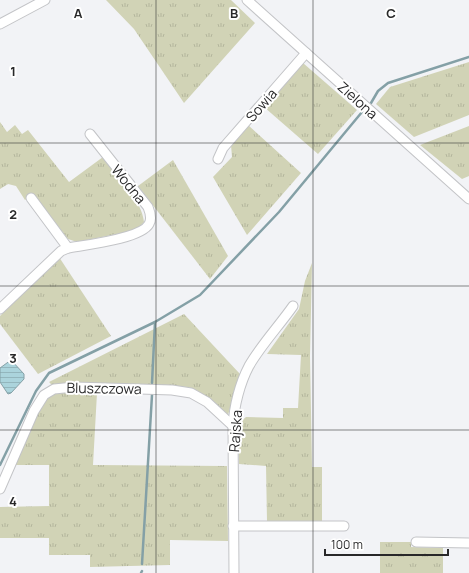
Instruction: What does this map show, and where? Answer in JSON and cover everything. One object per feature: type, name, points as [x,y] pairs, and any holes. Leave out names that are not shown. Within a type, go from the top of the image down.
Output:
[{"type":"street","points":[[0,24],[45,0]]},
{"type":"street","name":"Zielona","points":[[247,0],[469,199]]},
{"type":"street","name":"Sowia","points":[[218,159],[223,148],[306,53]]},
{"type":"street","name":"Wodna","points":[[0,309],[53,257],[68,248],[142,232],[150,223],[151,218],[148,207],[90,134]]},
{"type":"street","points":[[31,198],[68,248]]},
{"type":"street","name":"Rajska","points":[[234,573],[234,411],[243,381],[250,366],[293,306]]},
{"type":"street","name":"Bluszczowa","points":[[0,489],[34,411],[44,395],[54,389],[74,386],[191,392],[207,402],[233,426]]},
{"type":"street","points":[[233,526],[344,526]]},
{"type":"street","points":[[416,542],[469,543]]},
{"type":"green space","points":[[106,0],[231,0],[255,23],[184,103],[134,29]]},
{"type":"green space","points":[[469,62],[469,115],[414,137],[376,104],[390,87]]},
{"type":"green space","points":[[303,63],[357,110],[318,154],[264,107]]},
{"type":"green space","points":[[0,122],[7,132],[15,125],[22,134],[28,130],[69,182],[103,157],[134,196],[139,205],[144,222],[137,230],[77,242],[68,239],[33,194],[25,200],[16,186],[8,184],[0,189]]},
{"type":"green space","points":[[248,125],[301,173],[247,235],[213,177],[232,157],[231,145]]},
{"type":"green space","points":[[469,126],[469,176],[462,179],[420,145]]},
{"type":"green space","points":[[173,160],[228,256],[210,279],[138,186]]},
{"type":"green space","points":[[59,257],[111,336],[38,374],[0,324],[0,316]]},
{"type":"green space","points":[[312,263],[310,356],[312,467],[322,467],[322,521],[267,521],[266,466],[239,464],[238,424],[246,417],[283,418],[283,408],[298,408],[301,355],[267,354],[299,309],[305,281]]},
{"type":"green space","points":[[184,314],[240,374],[228,415],[198,391],[188,387],[72,382],[52,385],[49,382]]},
{"type":"green space","points":[[63,389],[97,393],[93,465],[227,466],[228,541],[170,540],[170,565],[90,567],[90,555],[49,555],[49,538],[0,538],[0,507],[49,506],[49,465],[14,465],[38,410],[45,401]]},
{"type":"green space","points":[[380,542],[411,542],[411,547],[443,548],[443,573],[380,573]]},
{"type":"water","points":[[11,360],[24,374],[24,379],[11,393],[8,394],[0,382],[0,368]]},
{"type":"waterway","points":[[371,103],[378,91],[388,83],[469,57]]},
{"type":"waterway","points":[[0,465],[36,391],[49,373],[155,322],[200,295],[279,212],[362,112]]},
{"type":"waterway","points":[[152,383],[155,322]]},
{"type":"waterway","points":[[142,564],[152,395]]}]
